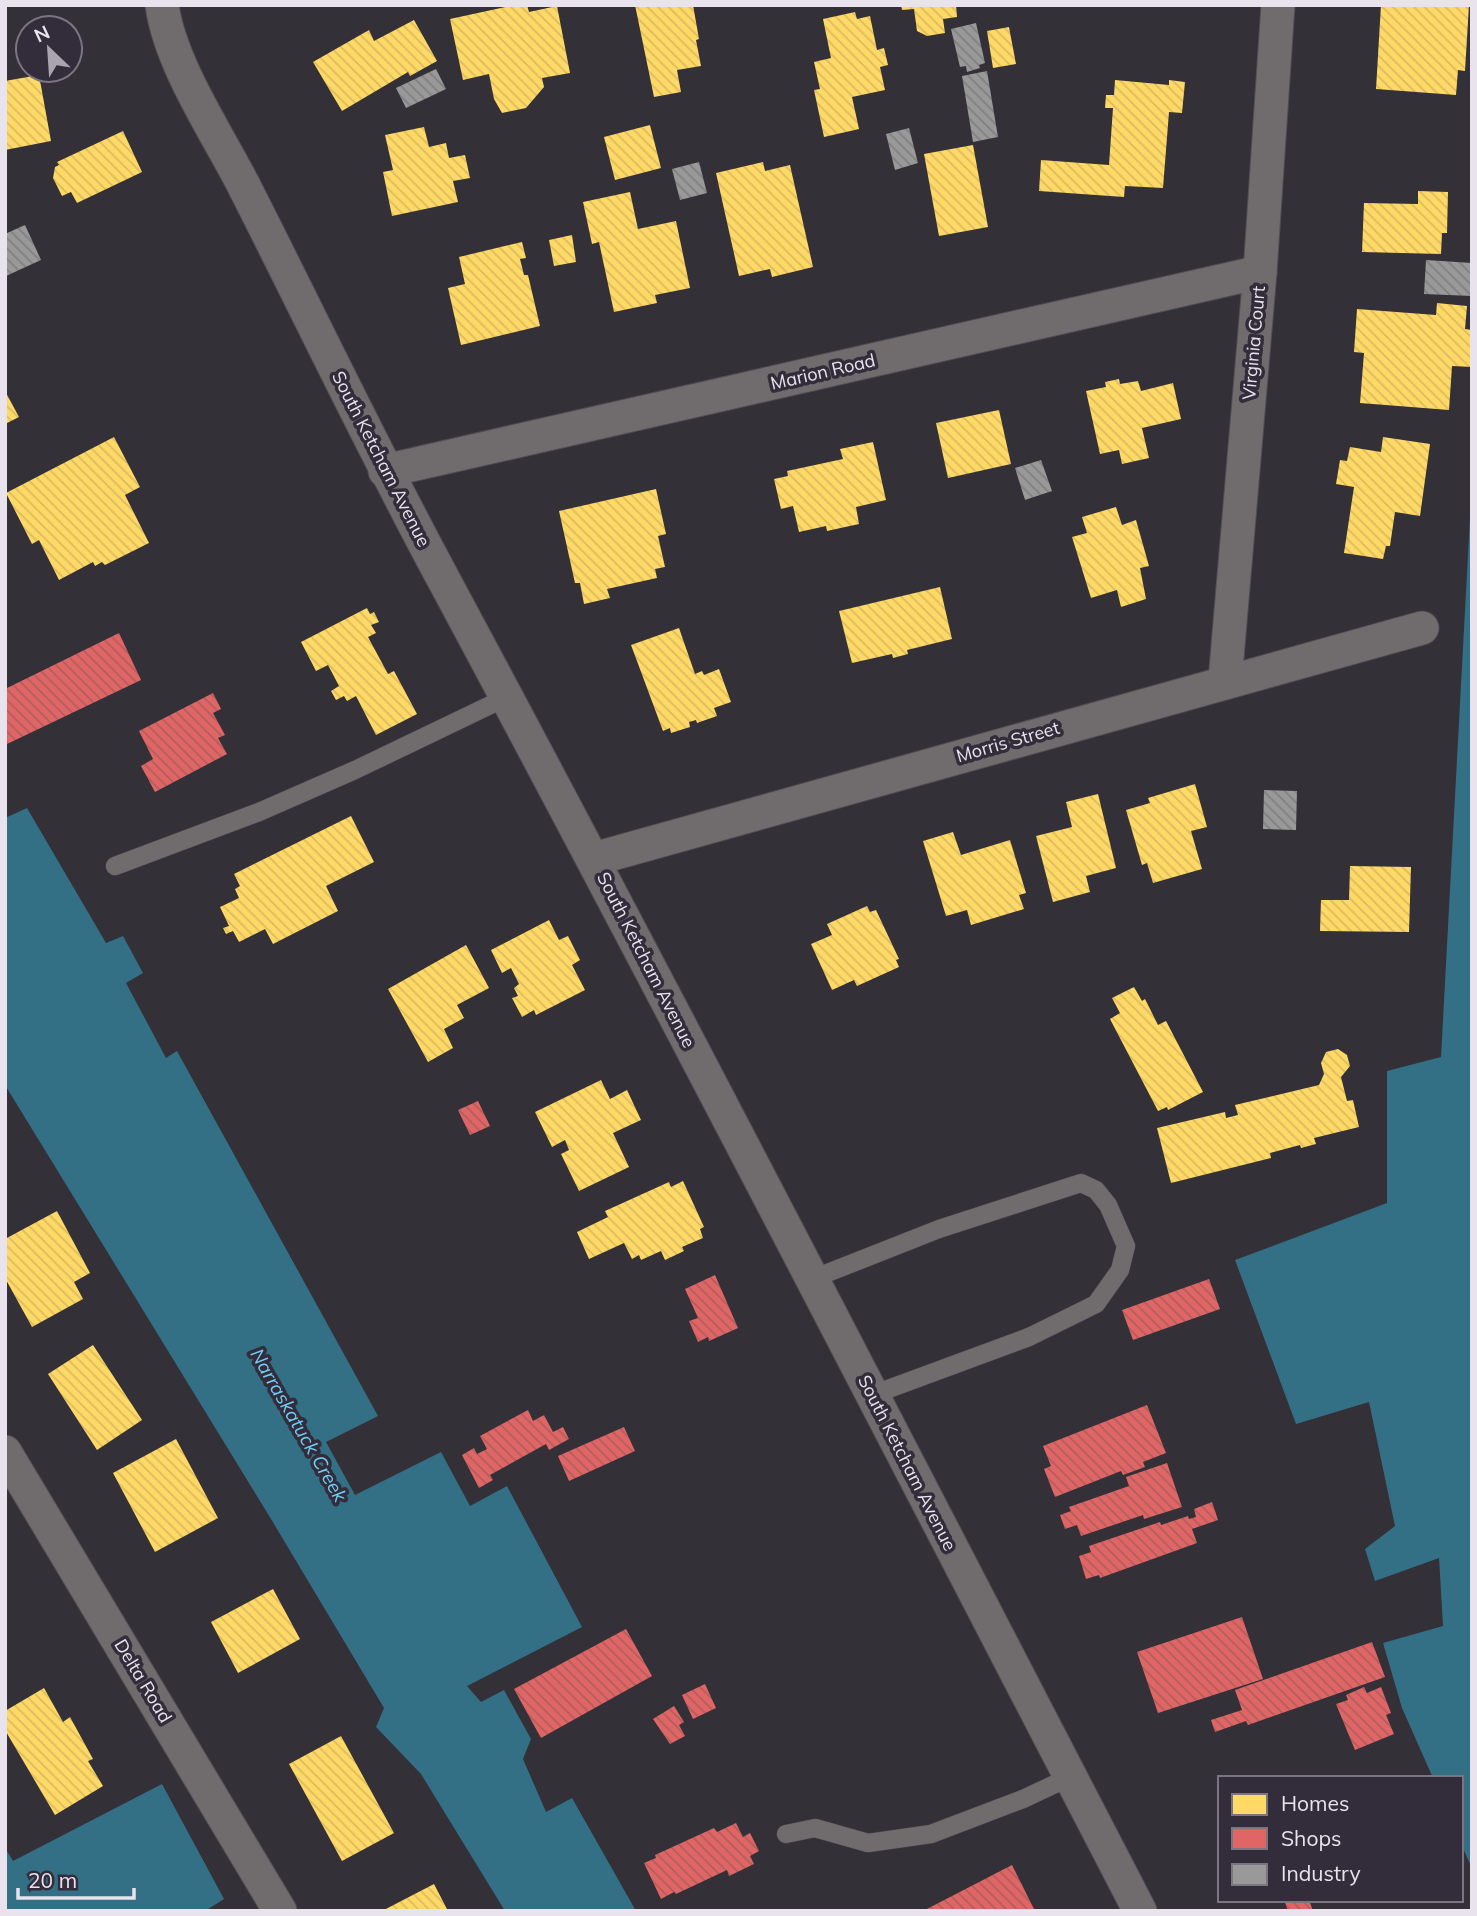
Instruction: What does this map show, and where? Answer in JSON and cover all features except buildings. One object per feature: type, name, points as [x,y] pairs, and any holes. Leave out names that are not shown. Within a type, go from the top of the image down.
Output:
[{"type":"street","name":"South Ketcham Avenue","points":[[162,5],[164,22],[176,58],[244,186],[385,471],[594,859],[1140,1911]]},
{"type":"street","name":"Virginia Court","points":[[1225,681],[1260,272],[1278,5]]},
{"type":"street","name":"Marion Road","points":[[385,471],[1260,272]]},
{"type":"street","name":"Morris Street","points":[[594,859],[1422,628]]},
{"type":"street","name":"Delta Road","points":[[5,1452],[281,1911]]},
{"type":"lane","points":[[116,866],[259,812],[355,770],[507,697]]},
{"type":"lane","points":[[812,1279],[939,1229],[1081,1183],[1096,1191],[1108,1205],[1126,1246],[1120,1270],[1096,1304],[1029,1337],[873,1395]]},
{"type":"lane","points":[[786,1834],[815,1828],[868,1843],[931,1834],[1023,1799],[1070,1777]]},
{"type":"water","points":[[1472,480],[1472,1868],[1463,1848],[1463,1776],[1432,1776],[1402,1708],[1383,1643],[1443,1626],[1439,1558],[1375,1581],[1365,1549],[1395,1526],[1369,1402],[1296,1424],[1235,1260],[1387,1203],[1387,1071],[1441,1057]]},
{"type":"water","name":"Narraskatuck Creek","points":[[27,808],[106,943],[123,936],[143,973],[126,983],[166,1058],[177,1051],[378,1416],[326,1442],[355,1495],[441,1452],[470,1506],[507,1486],[582,1627],[467,1686],[481,1702],[504,1690],[531,1739],[523,1759],[546,1812],[572,1798],[636,1911],[505,1911],[421,1774],[376,1727],[384,1708],[5,1085],[5,818]]},
{"type":"water","points":[[162,1784],[224,1899],[205,1911],[5,1911],[5,1848],[13,1861]]}]
